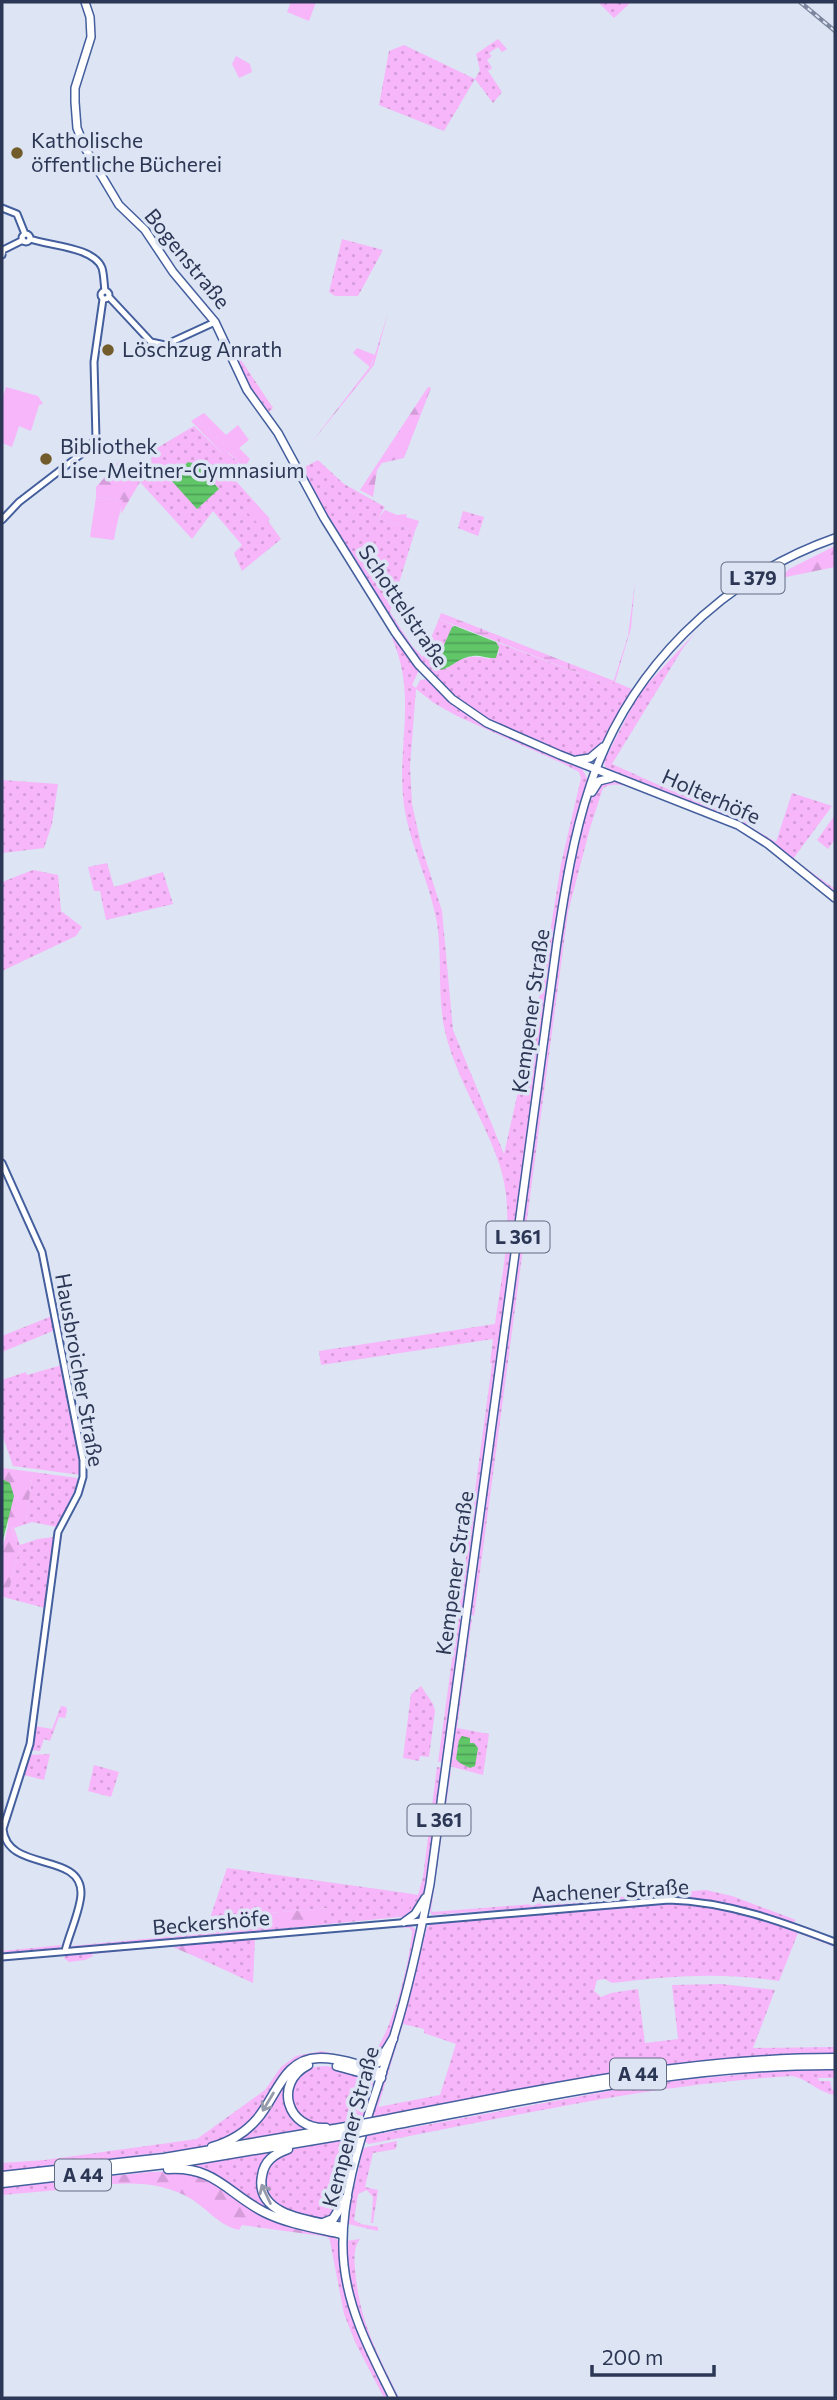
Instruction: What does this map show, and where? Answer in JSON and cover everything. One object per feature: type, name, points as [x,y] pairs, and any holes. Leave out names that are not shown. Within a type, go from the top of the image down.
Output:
[{"type":"highway","points":[[364,2067],[378,2063],[393,2039]]},
{"type":"highway","points":[[164,2158],[178,2152],[219,2144],[242,2132],[261,2114],[286,2074],[304,2061],[326,2058],[364,2067],[381,2076]]},
{"type":"highway","name":"A 44","points":[[2,2176],[164,2158],[348,2131],[555,2087],[676,2068],[835,2058]]},
{"type":"highway","points":[[348,2131],[314,2127],[298,2119],[289,2105],[288,2097],[288,2088],[295,2074],[306,2066],[322,2063],[381,2076]]},
{"type":"highway","name":"A 44","points":[[384,2124],[659,2078],[759,2068],[835,2065]]},
{"type":"highway","name":"A 44","points":[[2,2183],[142,2168],[331,2137],[348,2131]]},
{"type":"highway","points":[[331,2137],[277,2153],[265,2164],[261,2178],[265,2198],[276,2209],[342,2231]]},
{"type":"highway","points":[[142,2168],[201,2172],[271,2215],[342,2231]]},
{"type":"highway","points":[[323,2223],[333,2219],[346,2197]]},
{"type":"main road","name":"Bogenstraße","points":[[85,2],[90,18],[91,37],[75,88],[77,128],[89,156],[119,205],[145,230],[173,272],[215,322],[247,390]]},
{"type":"main road","name":"Schottelstraße","points":[[247,390],[278,433],[309,494],[401,642],[424,672],[452,699],[477,717],[508,734],[596,770]]},
{"type":"main road","name":"Kempener Straße","points":[[393,2398],[369,2350],[349,2295],[342,2231],[346,2197],[393,2039],[428,1891],[572,850],[596,770],[608,741],[631,698],[668,650],[700,617],[737,588],[775,564],[835,538]]},
{"type":"main road","name":"Kempener Straße","points":[[563,757],[579,761],[588,759],[608,741]]},
{"type":"main road","name":"Holterhöfe","points":[[596,770],[719,817],[752,833],[835,898]]},
{"type":"main road","points":[[585,805],[599,781],[607,777],[624,779]]},
{"type":"main road","name":"L 361","points":[[404,1922],[416,1913],[428,1891]]},
{"type":"street","points":[[2,208],[17,214],[26,238]]},
{"type":"street","points":[[2,253],[26,238],[87,253],[96,258],[102,269],[105,296],[99,320],[94,368],[96,439],[80,455],[19,502],[2,520]]},
{"type":"street","points":[[105,296],[151,342],[165,345],[215,322]]},
{"type":"street","name":"Hausbroicher Straße","points":[[2,1164],[42,1252],[83,1460],[83,1478],[78,1494],[58,1532],[30,1744],[3,1830],[6,1842],[14,1850],[67,1870],[78,1879],[81,1898],[65,1951]]},
{"type":"street","name":"Aachener Straße","points":[[423,1920],[621,1902],[692,1901],[715,1903],[761,1914],[835,1942]]},
{"type":"street","name":"Beckershöfe","points":[[2,1957],[423,1920]]},
{"type":"green space","points":[[291,2],[316,2],[309,21],[287,12]]},
{"type":"green space","points":[[598,2],[631,2],[614,18]]},
{"type":"green space","points":[[498,39],[507,49],[502,52],[498,47],[489,53],[492,56],[487,60],[492,68],[488,71],[502,92],[493,103],[475,79],[480,70],[476,54]]},
{"type":"green space","points":[[404,45],[475,79],[444,131],[379,105],[389,51]]},
{"type":"green space","points":[[236,56],[250,64],[252,72],[239,78],[232,64]]},
{"type":"green space","points":[[342,239],[383,250],[358,296],[335,296],[329,292]]},
{"type":"green space","points":[[388,313],[374,365],[308,447],[372,364]]},
{"type":"green space","points":[[357,348],[375,355],[370,367],[353,353]]},
{"type":"green space","points":[[241,360],[273,408],[269,412],[249,385],[238,362]]},
{"type":"green space","points":[[6,387],[38,396],[43,404],[39,405],[31,431],[19,426],[12,447],[2,443],[2,399]]},
{"type":"green space","points":[[428,387],[431,388],[404,458],[382,463],[377,470],[373,497],[360,490]]},
{"type":"green space","points":[[204,413],[226,435],[238,425],[249,440],[239,448],[250,459],[244,468],[228,452],[224,455],[191,421]]},
{"type":"green space","points":[[194,426],[224,455],[227,452],[244,468],[235,480],[270,519],[268,521],[281,539],[242,571],[234,553],[242,545],[213,511],[192,539],[140,482],[151,470],[152,451]],"holes":[[[196,464],[219,489],[197,508],[170,479]]]},
{"type":"green space","points":[[120,460],[140,482],[121,514],[122,500],[96,497],[96,487]]},
{"type":"green space","points":[[318,460],[344,484],[385,507],[378,518],[415,531],[390,612],[412,646],[423,657],[439,619],[455,626],[452,627],[446,669],[466,658],[489,659],[499,653],[496,642],[612,686],[628,636],[635,582],[631,628],[615,682],[634,690],[596,751],[573,756],[510,731],[461,703],[429,674],[393,624],[308,484],[301,469]]},
{"type":"green space","points":[[96,497],[123,500],[114,540],[90,537]]},
{"type":"green space","points":[[252,500],[269,518],[260,526],[243,508]]},
{"type":"green space","points":[[385,510],[397,515],[407,514],[406,517],[419,521],[415,531],[378,518]]},
{"type":"green space","points":[[463,511],[484,517],[478,536],[458,528]]},
{"type":"green space","points":[[835,546],[835,567],[781,578],[789,569]]},
{"type":"green space","points":[[441,613],[614,681],[612,686],[439,619]]},
{"type":"green space","points":[[696,632],[683,648],[612,764],[712,806],[710,811],[609,769],[605,767],[604,761],[639,693]]},
{"type":"green space","points":[[394,635],[419,670],[412,685],[416,688],[420,680],[428,679],[452,702],[582,769],[588,780],[575,829],[465,1611],[462,1612],[459,1610],[492,1364],[493,1339],[321,1365],[319,1351],[495,1324],[504,1265],[507,1225],[505,1186],[488,1134],[458,1071],[447,1039],[441,996],[437,923],[404,805],[404,681],[392,638]],"holes":[[[416,689],[434,703],[564,764],[579,772],[581,778],[561,864],[541,989],[504,1154],[453,1030],[442,911],[421,845],[412,804],[410,766]]]},
{"type":"green space","points":[[2,780],[58,784],[52,824],[44,848],[2,853]]},
{"type":"green space","points":[[611,780],[629,786],[616,784],[603,788],[568,912],[474,1616],[469,1613],[564,910],[585,815],[598,784]]},
{"type":"green space","points":[[792,793],[832,806],[793,859],[835,889],[835,896],[809,874],[712,812],[714,807],[748,822],[747,825],[776,842]]},
{"type":"green space","points":[[835,815],[835,839],[828,849],[817,840]]},
{"type":"green space","points":[[107,863],[114,887],[163,872],[173,904],[106,920],[100,891],[94,891],[88,867]]},
{"type":"green space","points":[[33,870],[58,875],[61,911],[82,927],[76,936],[2,971],[2,882]]},
{"type":"green space","points":[[52,1316],[55,1330],[2,1352],[2,1336]]},
{"type":"green space","points":[[62,1365],[81,1475],[13,1466],[2,1434],[2,1380]]},
{"type":"green space","points":[[2,1468],[33,1472],[26,1521],[11,1527],[19,1551],[7,1598],[2,1596],[2,1551],[8,1526]]},
{"type":"green space","points":[[33,1472],[77,1478],[79,1481],[57,1527],[32,1522],[14,1528],[20,1545],[54,1537],[45,1608],[7,1598],[19,1551],[11,1526],[26,1521]]},
{"type":"green space","points":[[458,1616],[463,1623],[444,1761],[438,1762]]},
{"type":"green space","points":[[472,1619],[457,1728],[489,1734],[483,1775],[449,1766],[468,1621]]},
{"type":"green space","points":[[421,1686],[435,1711],[429,1757],[420,1756],[419,1761],[403,1758],[411,1694]]},
{"type":"green space","points":[[61,1706],[67,1710],[65,1718],[59,1717],[50,1741],[44,1739],[40,1751],[31,1750],[35,1726],[52,1729]]},
{"type":"green space","points":[[50,1754],[44,1780],[24,1775],[30,1755]]},
{"type":"green space","points":[[94,1765],[119,1772],[111,1797],[88,1791]]},
{"type":"green space","points":[[437,1767],[444,1768],[426,1887],[409,1916],[402,1917],[418,1895],[423,1877]]},
{"type":"green space","points":[[451,1771],[431,1910],[433,1912],[706,1890],[732,1896],[796,1920],[792,1924],[727,1905],[659,1898],[432,1915],[429,1908],[448,1774]]},
{"type":"green space","points":[[227,1868],[406,1893],[396,1917],[399,1917],[78,1949],[71,1946],[322,1922],[328,1908],[210,1918]]},
{"type":"green space","points":[[406,1893],[418,1895],[403,1917],[396,1917]]},
{"type":"green space","points":[[658,1902],[706,1906],[770,1921],[835,1947],[798,1933],[779,1981],[715,1976],[612,1983],[605,1979],[597,1980],[594,1991],[601,1997],[638,1989],[645,2043],[678,2039],[672,1985],[721,1984],[775,1990],[753,2048],[835,2047],[835,2055],[767,2056],[645,2068],[373,2117],[427,1927],[433,1923]],"holes":[[[403,2024],[424,2029],[424,2033],[456,2044],[440,2095],[378,2107]]]},
{"type":"green space","points":[[329,1908],[322,1923],[204,1933],[210,1918]]},
{"type":"green space","points":[[397,1926],[411,1926],[416,1933],[395,2024],[381,2056],[373,2065],[301,2060],[248,2124],[237,2133],[213,2144],[2,2172],[2,2163],[45,2160],[197,2139],[265,2090],[281,2067],[296,2056],[322,2051],[364,2061],[382,2040],[390,2022],[408,1961],[412,1931],[410,1928],[394,1927],[255,1939],[253,1983],[203,1960],[208,1943],[92,1954],[93,1956],[85,1960],[69,1962],[64,1958],[66,1954]]},
{"type":"green space","points":[[208,1943],[203,1960],[173,1947]]},
{"type":"green space","points":[[62,1945],[58,1949],[2,1954],[2,1951]]},
{"type":"green space","points":[[323,2059],[359,2067],[359,2070],[338,2063],[316,2061],[303,2065],[294,2073],[288,2082],[288,2104],[301,2123],[313,2129],[226,2144],[257,2121],[290,2073],[309,2061]]},
{"type":"green space","points":[[327,2066],[373,2078],[374,2087],[366,2118],[336,2125],[321,2125],[307,2122],[297,2114],[290,2094],[296,2075],[307,2068]]},
{"type":"green space","points":[[788,2070],[835,2070],[835,2078],[818,2078],[819,2081],[830,2081],[835,2095],[792,2076],[739,2080],[632,2094],[369,2144],[365,2142],[367,2136],[651,2083]]},
{"type":"green space","points":[[359,2138],[343,2194],[333,2217],[319,2220],[282,2209],[267,2195],[264,2184],[269,2164],[286,2152]]},
{"type":"green space","points":[[397,2141],[396,2149],[373,2153],[365,2187],[378,2190],[373,2223],[373,2197],[367,2190],[358,2194],[354,2220],[378,2227],[378,2231],[348,2224],[347,2218],[363,2148]]},
{"type":"green space","points":[[274,2152],[266,2161],[261,2190],[285,2215],[279,2215],[185,2166]]},
{"type":"green space","points":[[187,2171],[202,2175],[268,2217],[322,2233],[322,2236],[242,2225],[239,2230],[232,2228],[193,2200],[163,2187],[132,2184],[69,2189],[68,2181],[150,2172]]},
{"type":"green space","points":[[68,2181],[69,2189],[2,2195],[2,2188]]},
{"type":"green space","points":[[322,2233],[333,2235],[338,2241],[347,2302],[390,2398],[384,2398],[356,2344],[344,2314],[330,2241],[328,2237],[322,2236]]},
{"type":"green space","points":[[360,2239],[355,2260],[360,2305],[370,2336],[399,2398],[395,2398],[377,2359],[351,2284],[346,2241]]},
{"type":"shaded area","points":[[188,462],[196,464],[219,489],[197,509],[170,479]]},
{"type":"shaded area","points":[[452,627],[496,642],[499,647],[496,658],[468,657],[441,670],[436,663]]},
{"type":"shaded area","points":[[2,1479],[10,1483],[14,1496],[3,1540],[2,1561]]},
{"type":"shaded area","points":[[462,1736],[470,1738],[470,1743],[474,1743],[478,1748],[475,1766],[470,1768],[456,1759]]},
{"type":"railway","points":[[800,2],[835,31]]},
{"type":"place","name":"Katholische öffentliche Bücherei","points":[[17,153]]},
{"type":"place","name":"Löschzug Anrath","points":[[108,350]]},
{"type":"place","name":"Bibliothek Lise-Meitner-Gymnasium","points":[[46,459]]}]
